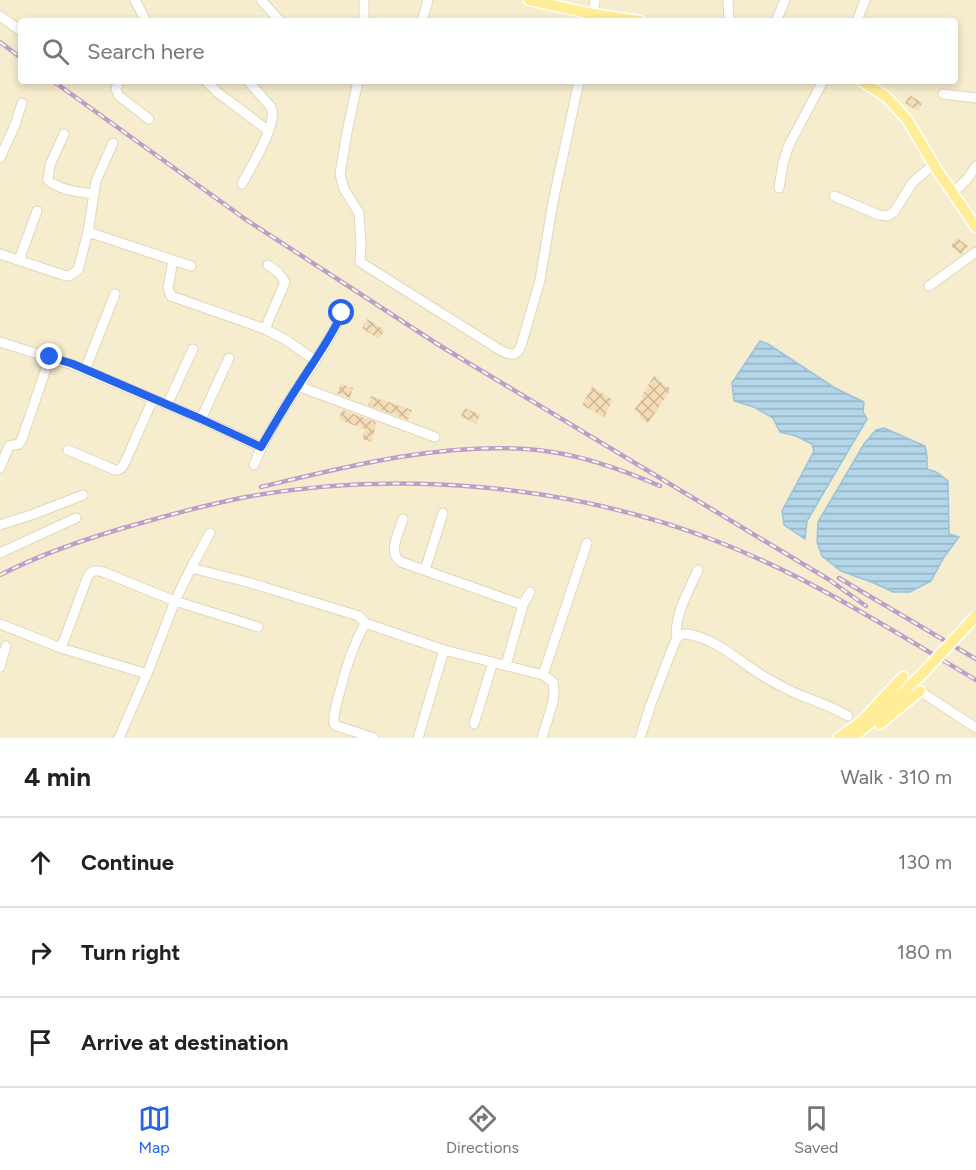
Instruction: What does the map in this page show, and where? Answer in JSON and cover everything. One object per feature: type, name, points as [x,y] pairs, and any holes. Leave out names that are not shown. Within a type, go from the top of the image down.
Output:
[{"type":"main road","points":[[529,0],[593,18]]},
{"type":"main road","points":[[867,84],[885,96],[908,121],[933,165],[975,224]]},
{"type":"main road","points":[[852,738],[882,713],[924,672],[976,616]]},
{"type":"main road","points":[[838,738],[862,721],[903,677]]},
{"type":"main road","points":[[864,738],[920,691]]},
{"type":"street","points":[[135,0],[144,18]]},
{"type":"street","points":[[261,0],[277,18]]},
{"type":"street","points":[[364,0],[364,18]]},
{"type":"street","points":[[423,18],[428,0]]},
{"type":"street","points":[[593,18],[595,0]]},
{"type":"street","points":[[728,0],[729,18]]},
{"type":"street","points":[[777,18],[785,0]]},
{"type":"street","points":[[858,18],[866,0]]},
{"type":"street","points":[[0,16],[18,30]]},
{"type":"street","points":[[118,84],[116,93],[149,118]]},
{"type":"street","points":[[209,84],[269,131]]},
{"type":"street","points":[[242,184],[269,131],[273,112],[251,84]]},
{"type":"street","points":[[357,84],[340,174],[344,189],[359,213],[360,262],[500,350],[513,355],[522,346],[540,280],[553,202],[578,84]]},
{"type":"street","points":[[779,188],[789,145],[821,84]]},
{"type":"street","points":[[943,93],[976,98]]},
{"type":"street","points":[[0,158],[15,125],[22,102]]},
{"type":"street","points":[[64,134],[50,165],[48,180],[62,188],[93,195]]},
{"type":"street","points":[[0,254],[69,276],[78,270],[88,232],[96,181],[112,143]]},
{"type":"street","points":[[834,196],[879,215],[888,216],[894,212],[914,182],[933,165]]},
{"type":"street","points":[[952,194],[976,166]]},
{"type":"street","points":[[19,260],[37,211]]},
{"type":"street","points":[[88,232],[191,266]]},
{"type":"street","points":[[929,286],[976,252]]},
{"type":"street","points":[[173,260],[168,288],[171,296],[265,329],[286,340],[316,361]]},
{"type":"street","points":[[265,329],[285,282],[278,272],[268,265]]},
{"type":"street","points":[[85,370],[115,294]]},
{"type":"street","points":[[254,465],[261,447],[316,361],[342,313]]},
{"type":"street","points":[[0,342],[85,370],[261,447]]},
{"type":"street","points":[[167,405],[193,349]]},
{"type":"street","points":[[0,468],[9,446],[19,444],[22,440],[50,357]]},
{"type":"street","points":[[201,419],[229,358]]},
{"type":"street","points":[[298,386],[435,437]]},
{"type":"street","points":[[68,450],[119,470],[126,460],[153,399]]},
{"type":"street","points":[[0,525],[83,495]]},
{"type":"street","points":[[425,570],[443,513]]},
{"type":"street","points":[[0,553],[76,518]]},
{"type":"street","points":[[403,519],[394,547],[396,559],[523,605]]},
{"type":"street","points":[[119,738],[175,601],[210,533]]},
{"type":"street","points":[[543,675],[587,543]]},
{"type":"street","points":[[190,568],[247,582],[359,616],[364,623],[444,650],[543,675],[553,682],[554,693],[542,738]]},
{"type":"street","points":[[61,648],[88,576],[94,570],[175,601],[258,627]]},
{"type":"street","points":[[677,638],[678,621],[698,570]]},
{"type":"street","points":[[506,665],[523,605],[530,592]]},
{"type":"street","points":[[364,623],[350,653],[333,720],[337,726],[356,735],[374,738]]},
{"type":"street","points":[[0,624],[61,648],[147,674]]},
{"type":"street","points":[[640,738],[677,638],[682,634],[689,634],[710,642],[769,680],[797,694],[831,706],[848,716]]},
{"type":"street","points":[[0,667],[6,646]]},
{"type":"street","points":[[418,738],[444,650]]},
{"type":"street","points":[[474,724],[493,662]]},
{"type":"street","points":[[920,691],[976,728]]},
{"type":"shaded area","points":[[0,0],[976,0],[976,738],[0,738]]},
{"type":"water","points":[[760,341],[835,388],[864,402],[863,412],[867,419],[807,521],[805,539],[784,525],[782,511],[814,451],[812,444],[796,436],[780,432],[773,418],[754,407],[734,401],[732,383]]},
{"type":"water","points":[[884,428],[925,446],[927,469],[936,472],[948,481],[949,534],[959,537],[944,557],[931,581],[910,592],[893,592],[841,571],[822,556],[817,542],[818,522],[864,444],[876,430]]},
{"type":"building","points":[[910,95],[922,103],[918,111],[905,103]]},
{"type":"building","points":[[957,238],[968,246],[961,254],[951,246]]},
{"type":"building","points":[[367,319],[385,330],[379,339],[362,328]]},
{"type":"building","points":[[654,376],[671,389],[648,423],[634,410]]},
{"type":"building","points":[[341,384],[353,388],[350,398],[337,393]]},
{"type":"building","points":[[592,387],[613,400],[604,417],[582,405]]},
{"type":"building","points":[[371,396],[412,410],[408,420],[368,405]]},
{"type":"building","points":[[465,408],[480,415],[476,424],[461,416]]},
{"type":"building","points":[[342,410],[376,422],[372,442],[362,439],[365,429],[339,420]]},
{"type":"railway","points":[[0,42],[18,56]]},
{"type":"railway","points":[[57,84],[245,219],[442,347],[828,579],[866,606]]},
{"type":"railway","points":[[261,487],[398,457],[433,452],[503,448],[553,452],[584,459],[615,468],[660,486]]},
{"type":"railway","points":[[0,575],[51,552],[105,534],[180,512],[246,497],[363,484],[484,487],[544,495],[603,507],[661,522],[716,541],[816,587],[976,680]]},
{"type":"railway","points":[[839,578],[976,659]]},
{"type":"route","points":[[50,357],[73,364],[261,447],[316,361],[342,313]]}]
